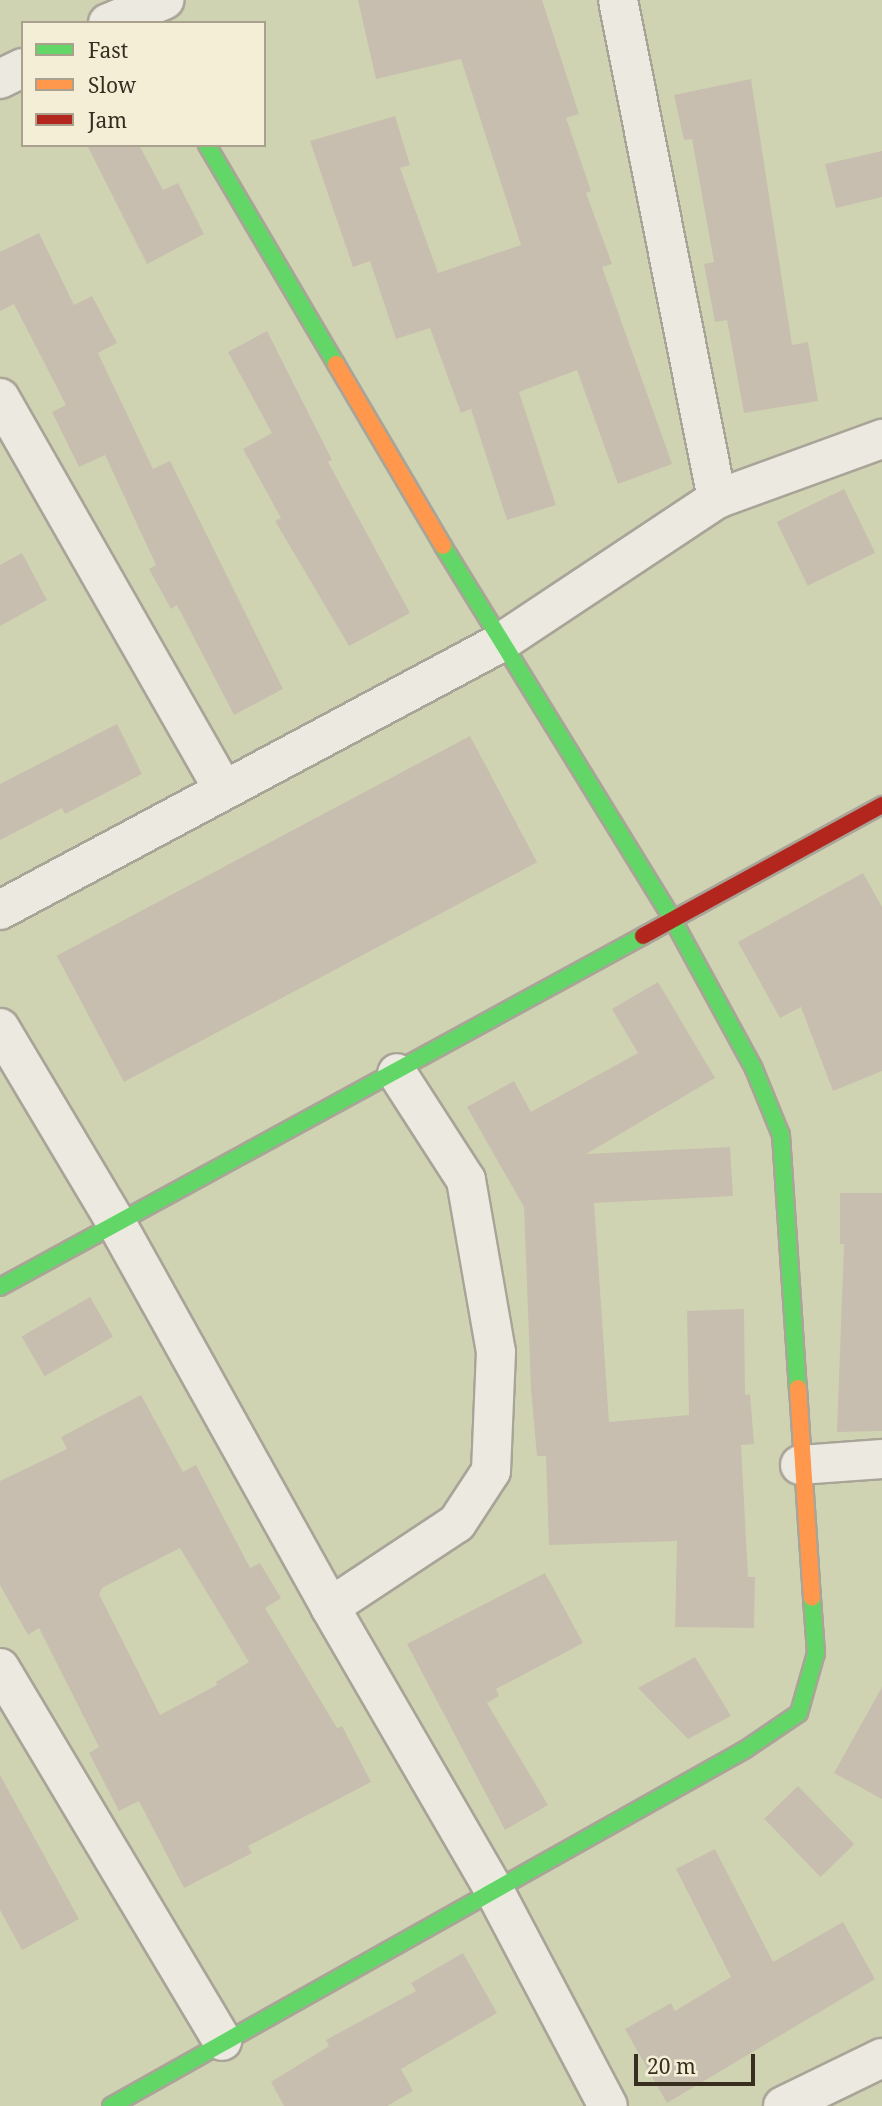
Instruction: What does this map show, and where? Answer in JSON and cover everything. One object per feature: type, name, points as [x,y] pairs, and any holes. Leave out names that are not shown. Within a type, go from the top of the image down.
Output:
[{"type":"street","points":[[123,14],[164,0]]},
{"type":"street","points":[[618,0],[717,499]]},
{"type":"street","points":[[0,79],[21,69]]},
{"type":"street","points":[[111,2106],[493,1888],[746,1749],[799,1713],[816,1653],[800,1465],[781,1135],[754,1069],[674,922],[500,643],[208,147]]},
{"type":"street","points":[[0,398],[224,790]]},
{"type":"street","points":[[0,910],[500,643],[717,499],[882,439]]},
{"type":"street","points":[[0,1287],[674,922],[882,805]]},
{"type":"street","points":[[0,1028],[117,1224],[330,1607],[493,1888],[608,2106]]},
{"type":"street","points":[[330,1607],[457,1523],[491,1471],[496,1352],[466,1180],[397,1073]]},
{"type":"street","points":[[800,1465],[882,1459]]},
{"type":"street","points":[[0,1668],[222,2041]]},
{"type":"street","points":[[783,2106],[882,2058]]},
{"type":"green space","points":[[0,0],[882,0],[882,2106],[0,2106]]},
{"type":"building","points":[[358,0],[542,0],[579,114],[566,118],[591,191],[586,193],[612,264],[602,267],[672,464],[618,484],[577,370],[519,392],[556,505],[507,520],[471,409],[461,413],[430,328],[396,339],[370,261],[353,267],[310,141],[395,116],[410,165],[400,168],[438,273],[521,245],[461,59],[376,79]]},
{"type":"building","points":[[751,79],[792,345],[808,342],[818,401],[744,413],[727,320],[715,322],[704,264],[714,262],[692,139],[684,140],[674,95]]},
{"type":"building","points":[[88,147],[140,147],[163,190],[178,183],[204,234],[147,264]]},
{"type":"building","points":[[882,151],[882,197],[836,208],[825,164]]},
{"type":"building","points":[[39,233],[74,305],[92,296],[117,343],[98,353],[153,469],[170,461],[283,689],[234,715],[177,605],[171,609],[149,569],[156,565],[105,455],[79,467],[52,412],[66,405],[14,304],[0,311],[0,252]]},
{"type":"building","points":[[267,331],[332,460],[328,462],[410,613],[349,646],[275,521],[281,518],[243,449],[272,433],[228,352]]},
{"type":"building","points":[[844,489],[875,553],[808,586],[777,522]]},
{"type":"building","points":[[22,553],[47,600],[0,626],[0,565]]},
{"type":"building","points":[[117,724],[142,774],[65,814],[62,808],[0,840],[0,784]]},
{"type":"building","points":[[470,736],[537,862],[124,1082],[57,956]]},
{"type":"building","points":[[863,873],[882,907],[882,1071],[833,1091],[801,1007],[780,1018],[738,942]]},
{"type":"building","points":[[658,982],[715,1078],[586,1154],[730,1147],[733,1196],[594,1203],[609,1422],[689,1415],[687,1311],[744,1309],[745,1395],[750,1394],[754,1444],[741,1445],[748,1577],[755,1577],[754,1628],[675,1627],[677,1541],[549,1545],[546,1456],[537,1456],[531,1389],[524,1207],[467,1107],[514,1081],[531,1112],[638,1053],[612,1009]]},
{"type":"building","points":[[840,1193],[882,1193],[882,1431],[837,1432],[844,1244],[840,1244]]},
{"type":"building","points":[[90,1297],[113,1337],[45,1376],[22,1336]]},
{"type":"building","points":[[141,1395],[183,1472],[196,1465],[250,1568],[260,1563],[281,1598],[265,1608],[337,1728],[342,1726],[371,1782],[248,1846],[252,1853],[184,1888],[139,1801],[119,1811],[89,1753],[99,1747],[39,1628],[28,1635],[0,1585],[0,1481],[67,1449],[61,1437]],"holes":[[[180,1548],[249,1662],[216,1682],[217,1685],[160,1715],[99,1594],[102,1588]]]},
{"type":"building","points":[[545,1573],[583,1643],[496,1689],[499,1696],[487,1703],[548,1805],[505,1830],[407,1644]]},
{"type":"building","points":[[695,1657],[731,1716],[688,1739],[638,1688]]},
{"type":"building","points":[[882,1687],[882,1799],[834,1773]]},
{"type":"building","points":[[0,1775],[79,1919],[22,1950],[0,1910]]},
{"type":"building","points":[[798,1786],[854,1844],[820,1877],[764,1819]]},
{"type":"building","points":[[715,1849],[773,1962],[843,1922],[875,1979],[667,2103],[625,2029],[671,2003],[675,2011],[731,1977],[676,1869]]},
{"type":"building","points":[[463,1953],[497,2013],[401,2069],[413,2091],[387,2106],[284,2106],[271,2082],[329,2046],[326,2040],[416,1991],[411,1983]]},
{"type":"traffic: fast","points":[[208,147],[336,364]]},
{"type":"traffic: fast","points":[[443,546],[674,922],[754,1069],[781,1135],[798,1388]]},
{"type":"traffic: fast","points":[[0,1287],[643,936]]},
{"type":"traffic: fast","points":[[111,2106],[746,1749],[799,1713],[816,1653],[812,1598]]},
{"type":"traffic: slow","points":[[336,364],[443,546]]},
{"type":"traffic: slow","points":[[798,1388],[812,1598]]},
{"type":"traffic: jam","points":[[643,936],[882,805]]}]
